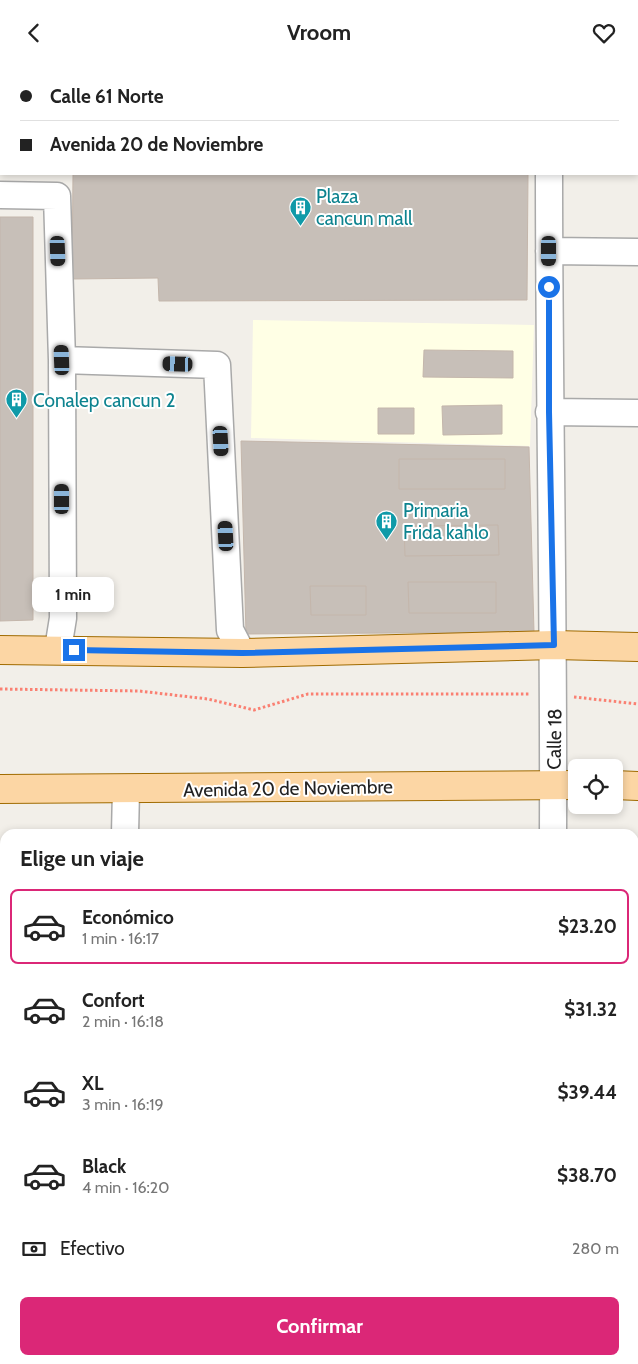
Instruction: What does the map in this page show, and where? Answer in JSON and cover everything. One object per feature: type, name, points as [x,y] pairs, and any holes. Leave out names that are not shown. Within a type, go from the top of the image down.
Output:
[{"type":"main road","points":[[0,650],[58,649],[242,653],[554,645],[638,647]]},
{"type":"main road","name":"Avenida 20 de Noviembre","points":[[0,789],[126,790],[565,785]]},
{"type":"main road","points":[[623,785],[638,786]]},
{"type":"street","name":"Calle 18","points":[[549,175],[549,412],[554,694],[565,785],[554,829]]},
{"type":"street","points":[[0,195],[57,196],[62,360],[63,619],[58,649]]},
{"type":"street","points":[[549,251],[638,252]]},
{"type":"street","points":[[62,360],[217,365],[230,630],[242,653]]},
{"type":"street","points":[[549,412],[638,413]]},
{"type":"street","points":[[126,790],[126,829]]},
{"type":"path","points":[[0,689],[139,691],[208,699],[254,710],[308,694],[554,694],[638,704]]},
{"type":"shaded area","points":[[253,320],[534,325],[530,446],[251,438]]},
{"type":"building","name":"Plaza cancun mall","points":[[73,175],[528,175],[527,300],[159,301],[158,278],[72,279]]},
{"type":"building","name":"Conalep cancun 2","points":[[0,217],[33,217],[33,620],[0,621]]},
{"type":"building","points":[[424,350],[513,351],[513,378],[423,377]]},
{"type":"building","points":[[502,405],[502,434],[443,435],[442,406]]},
{"type":"building","points":[[378,408],[414,408],[414,434],[378,434]]},
{"type":"building","name":"Primaria Frida kahlo","points":[[241,441],[529,447],[534,632],[246,634]]},
{"type":"building","points":[[399,459],[505,459],[505,489],[399,489]]},
{"type":"building","points":[[498,525],[499,555],[405,556],[404,526]]},
{"type":"building","points":[[408,582],[496,582],[496,613],[409,613]]},
{"type":"building","points":[[310,586],[366,586],[366,615],[311,615]]},
{"type":"place","name":"Plaza cancun mall","points":[[300,226]]},
{"type":"place","name":"Conalep cancun 2","points":[[17,419]]},
{"type":"place","name":"Primaria Frida kahlo","points":[[387,540]]},
{"type":"route","points":[[74,650],[242,653],[554,645],[549,412],[549,287]]}]
